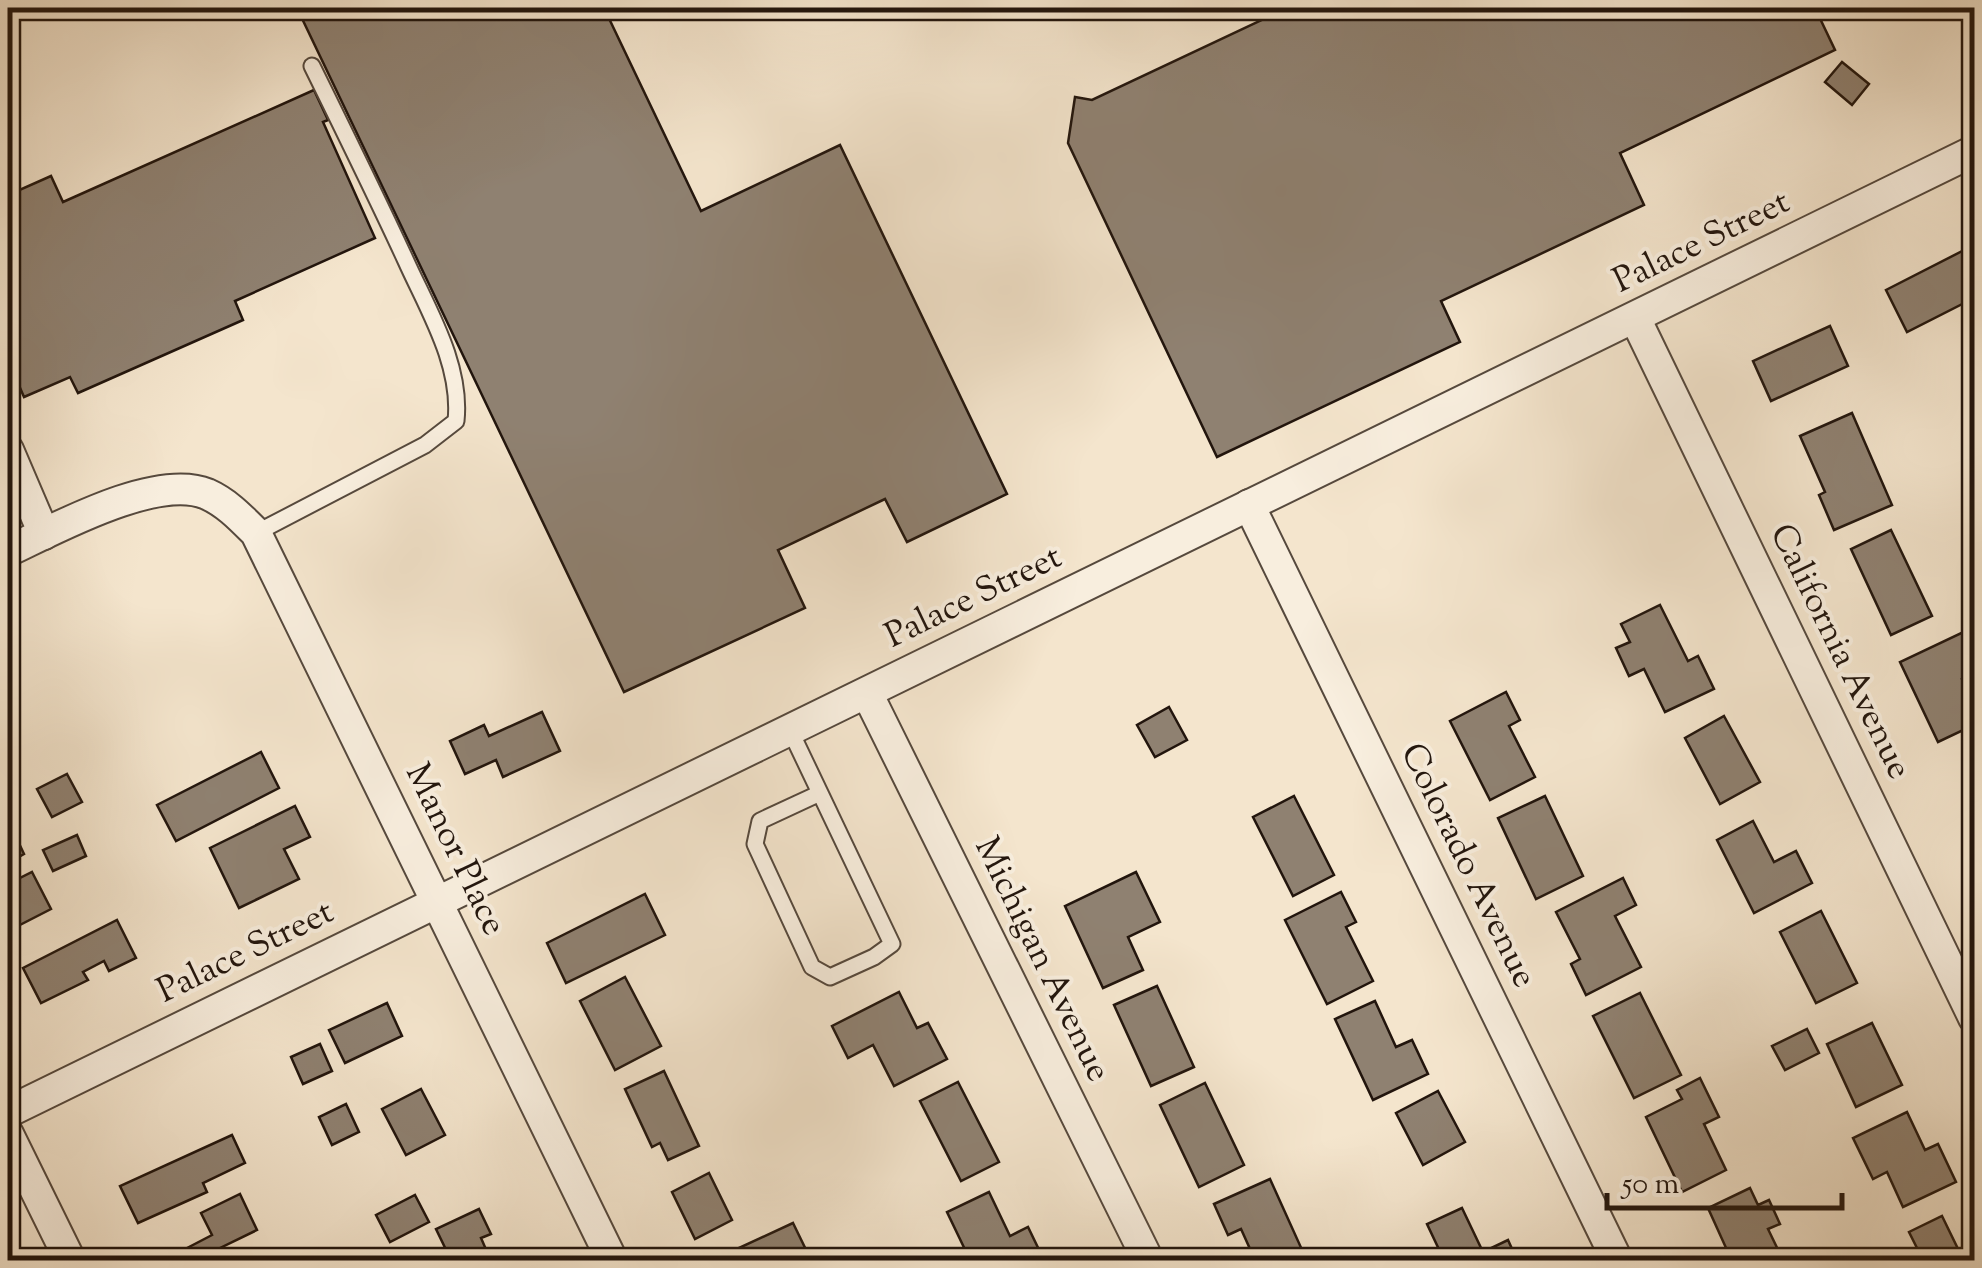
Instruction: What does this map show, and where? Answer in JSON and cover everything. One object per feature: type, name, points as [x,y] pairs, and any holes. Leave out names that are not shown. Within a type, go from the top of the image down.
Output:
[{"type":"street","name":"Palace Street","points":[[8,1112],[1974,152]]},
{"type":"street","name":"California Avenue","points":[[1635,318],[1974,1018]]},
{"type":"street","points":[[8,450],[44,534],[8,551]]},
{"type":"street","name":"Manor Place","points":[[44,534],[126,500],[170,488],[204,493],[229,507],[256,532],[612,1260]]},
{"type":"street","name":"Colorado Avenue","points":[[1249,505],[1616,1260]]},
{"type":"street","name":"Michigan Avenue","points":[[866,693],[1148,1260]]},
{"type":"street","points":[[8,1134],[70,1260]]},
{"type":"lane","points":[[256,532],[426,445],[456,421],[453,378],[439,331],[312,66]]},
{"type":"lane","points":[[790,730],[892,944],[874,957],[830,977],[812,967],[755,844],[760,822],[818,794]]},
{"type":"building","points":[[297,8],[604,8],[701,211],[840,145],[1007,494],[907,542],[885,499],[778,550],[805,608],[624,692]]},
{"type":"building","points":[[1287,8],[1591,8],[1597,19],[1621,8],[1815,8],[1835,50],[1620,153],[1644,205],[1441,301],[1460,342],[1217,457],[1068,143],[1075,97],[1092,100]]},
{"type":"building","points":[[1842,62],[1869,84],[1852,105],[1825,82]]},
{"type":"building","points":[[314,90],[328,120],[323,122],[375,238],[235,301],[243,320],[78,393],[70,377],[24,397],[8,360],[8,195],[51,176],[63,202]]},
{"type":"building","points":[[1974,245],[1974,298],[1907,332],[1886,290]]},
{"type":"building","points":[[1830,326],[1848,366],[1771,401],[1753,361]]},
{"type":"building","points":[[1852,413],[1892,505],[1834,530],[1819,495],[1825,492],[1800,436]]},
{"type":"building","points":[[1891,530],[1932,616],[1891,635],[1851,549]]},
{"type":"building","points":[[1660,605],[1688,661],[1698,656],[1714,689],[1665,712],[1644,669],[1629,676],[1616,648],[1630,642],[1621,624]]},
{"type":"building","points":[[1974,627],[1974,673],[1962,679],[1974,705],[1974,725],[1938,742],[1900,662]]},
{"type":"building","points":[[1506,692],[1520,720],[1509,726],[1535,777],[1490,800],[1450,721]]},
{"type":"building","points":[[1169,707],[1187,740],[1155,757],[1137,725]]},
{"type":"building","points":[[542,712],[560,751],[503,777],[496,760],[465,774],[450,741],[484,725],[489,736]]},
{"type":"building","points":[[1724,716],[1760,782],[1720,804],[1685,738]]},
{"type":"building","points":[[261,752],[279,788],[176,841],[157,805]]},
{"type":"building","points":[[67,774],[82,802],[52,817],[37,789]]},
{"type":"building","points":[[1294,796],[1334,875],[1293,896],[1253,817]]},
{"type":"building","points":[[1545,796],[1583,876],[1536,899],[1498,818]]},
{"type":"building","points":[[295,806],[310,837],[284,849],[299,879],[239,908],[210,848]]},
{"type":"building","points":[[8,820],[24,854],[8,863]]},
{"type":"building","points":[[1753,821],[1774,862],[1796,851],[1812,883],[1754,913],[1717,840]]},
{"type":"building","points":[[77,835],[86,856],[53,871],[43,850]]},
{"type":"building","points":[[32,872],[51,909],[10,930],[8,884]]},
{"type":"building","points":[[1136,872],[1160,922],[1128,937],[1143,970],[1103,988],[1065,906]]},
{"type":"building","points":[[1623,878],[1636,905],[1615,916],[1641,967],[1586,995],[1571,964],[1580,959],[1556,912]]},
{"type":"building","points":[[1341,892],[1356,922],[1346,927],[1373,981],[1327,1004],[1285,920]]},
{"type":"building","points":[[645,894],[665,935],[566,983],[547,943]]},
{"type":"building","points":[[1821,911],[1857,983],[1816,1003],[1780,932]]},
{"type":"building","points":[[117,920],[136,958],[109,971],[104,961],[83,972],[88,980],[41,1003],[23,968]]},
{"type":"building","points":[[625,977],[661,1046],[615,1070],[580,1001]]},
{"type":"building","points":[[1157,986],[1194,1067],[1151,1086],[1114,1005]]},
{"type":"building","points":[[899,992],[917,1028],[928,1023],[947,1059],[894,1086],[873,1045],[848,1058],[832,1026]]},
{"type":"building","points":[[1640,993],[1681,1075],[1634,1098],[1593,1016]]},
{"type":"building","points":[[1375,1001],[1396,1047],[1412,1040],[1428,1074],[1373,1100],[1335,1019]]},
{"type":"building","points":[[387,1003],[402,1036],[345,1063],[329,1030]]},
{"type":"building","points":[[1872,1023],[1902,1085],[1856,1107],[1827,1044]]},
{"type":"building","points":[[1807,1029],[1819,1053],[1785,1070],[1772,1046]]},
{"type":"building","points":[[320,1044],[332,1071],[303,1084],[291,1057]]},
{"type":"building","points":[[664,1071],[699,1146],[668,1160],[660,1143],[652,1147],[625,1089]]},
{"type":"building","points":[[1700,1078],[1719,1117],[1704,1124],[1726,1170],[1682,1192],[1646,1117],[1682,1099],[1677,1090]]},
{"type":"building","points":[[958,1082],[999,1162],[961,1181],[920,1101]]},
{"type":"building","points":[[1205,1083],[1244,1165],[1199,1187],[1160,1105]]},
{"type":"building","points":[[421,1089],[445,1135],[406,1155],[382,1109]]},
{"type":"building","points":[[1438,1091],[1465,1142],[1423,1165],[1396,1113]]},
{"type":"building","points":[[346,1104],[359,1132],[332,1145],[319,1117]]},
{"type":"building","points":[[1907,1112],[1925,1150],[1938,1144],[1956,1182],[1903,1207],[1887,1172],[1873,1179],[1853,1138]]},
{"type":"building","points":[[232,1135],[245,1163],[203,1183],[207,1192],[138,1223],[120,1186]]},
{"type":"building","points":[[709,1173],[732,1220],[695,1239],[672,1192]]},
{"type":"building","points":[[1270,1179],[1303,1252],[1284,1260],[1255,1260],[1241,1229],[1228,1235],[1214,1204]]},
{"type":"building","points":[[1750,1188],[1758,1205],[1769,1200],[1780,1224],[1768,1229],[1783,1260],[1715,1260],[1713,1256],[1727,1250],[1708,1208]]},
{"type":"building","points":[[989,1192],[1010,1236],[1028,1227],[1043,1258],[970,1260],[947,1212]]},
{"type":"building","points":[[240,1194],[257,1230],[214,1251],[219,1260],[164,1260],[212,1235],[201,1213]]},
{"type":"building","points":[[415,1195],[429,1222],[390,1242],[376,1215]]},
{"type":"building","points":[[1462,1208],[1483,1252],[1508,1240],[1517,1260],[1444,1260],[1427,1224]]},
{"type":"building","points":[[479,1209],[491,1234],[481,1238],[488,1254],[473,1260],[451,1260],[436,1229]]},
{"type":"building","points":[[1942,1216],[1961,1255],[1974,1248],[1974,1260],[1923,1260],[1909,1232]]},
{"type":"building","points":[[793,1223],[811,1260],[713,1260]]}]
